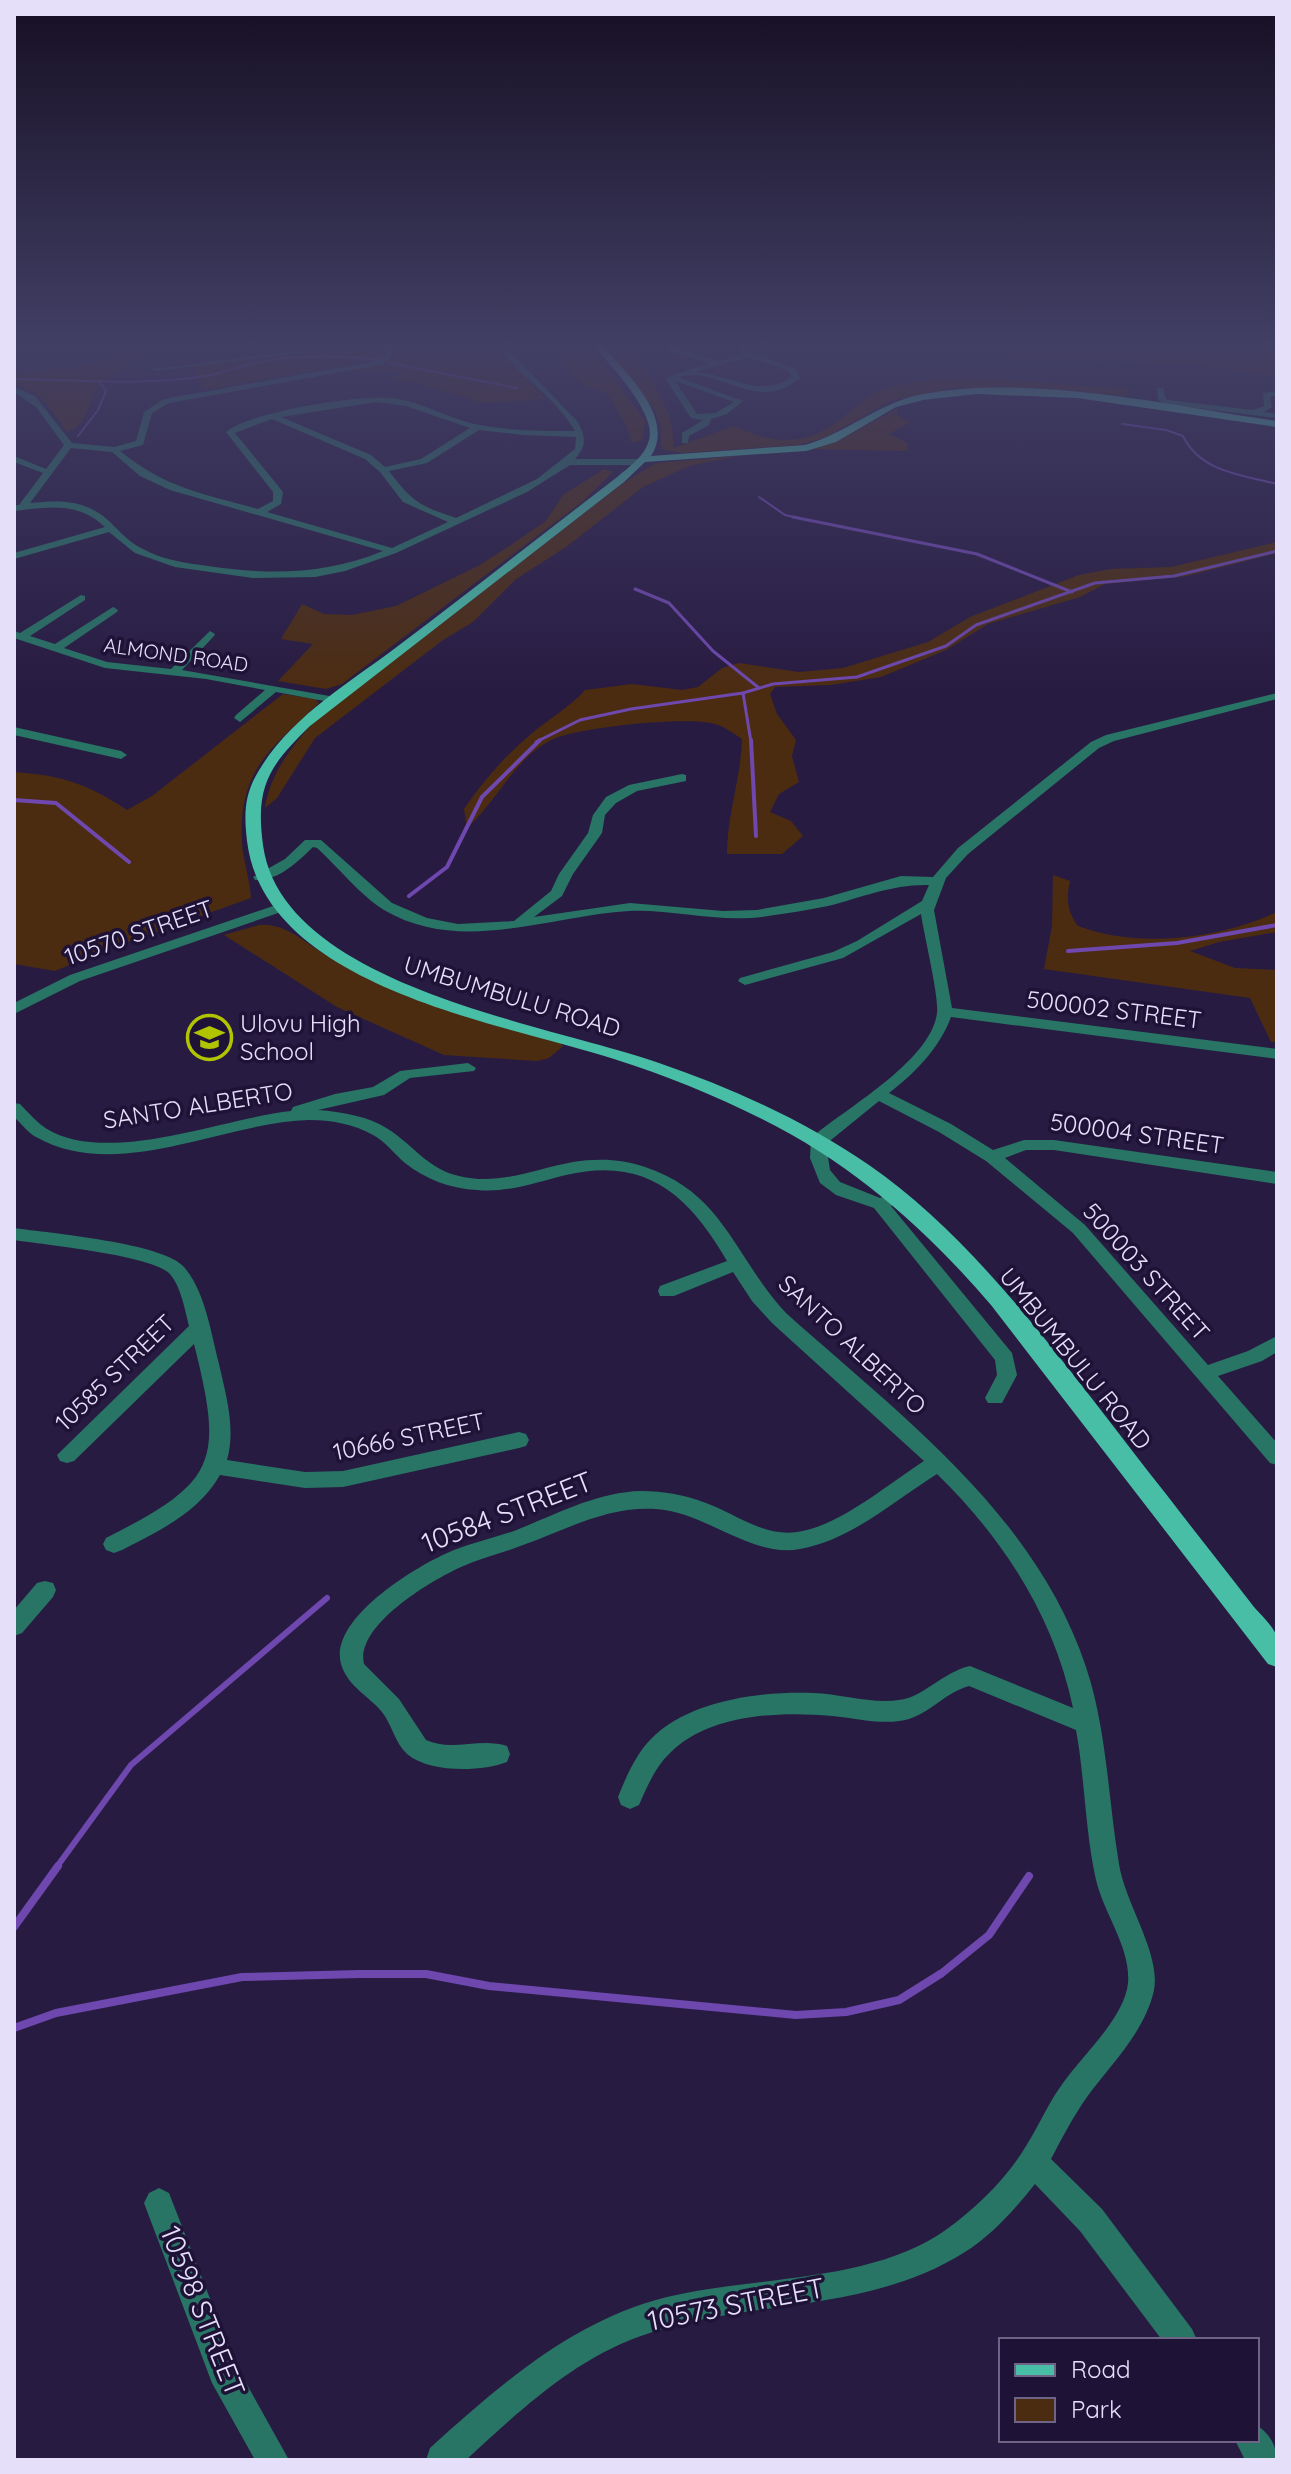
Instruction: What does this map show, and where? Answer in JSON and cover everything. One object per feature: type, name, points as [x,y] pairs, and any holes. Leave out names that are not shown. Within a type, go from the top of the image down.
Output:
[{"type":"main road","points":[[641,461],[661,459]]},
{"type":"main road","name":"UMBUMBULU ROAD","points":[[641,461],[335,700],[281,749],[257,787],[250,814],[254,862],[260,877],[282,907],[321,943],[391,985],[446,1005],[605,1050],[681,1077],[775,1118],[817,1142],[957,1253],[1011,1315],[1277,1656]]},
{"type":"street","points":[[15,459],[47,472]]},
{"type":"street","points":[[18,508],[57,459]]},
{"type":"street","points":[[127,459],[155,481],[257,514],[393,551]]},
{"type":"street","points":[[252,459],[278,492],[278,502],[257,514]]},
{"type":"street","points":[[371,459],[406,500],[456,521]]},
{"type":"street","points":[[383,470],[426,459]]},
{"type":"street","points":[[18,508],[77,506],[87,509],[137,551],[153,558],[264,577],[327,574],[393,551],[528,486],[569,459]]},
{"type":"street","points":[[566,462],[641,461]]},
{"type":"street","points":[[14,556],[109,529]]},
{"type":"street","points":[[18,635],[81,598]]},
{"type":"street","points":[[55,649],[113,610]]},
{"type":"street","points":[[173,673],[210,634]]},
{"type":"street","name":"ALMOND ROAD","points":[[18,635],[105,665],[206,676],[335,700]]},
{"type":"street","points":[[240,718],[273,689]]},
{"type":"street","points":[[995,1398],[1007,1375],[1005,1358],[889,1200],[840,1189],[824,1178],[818,1165],[817,1142],[920,1057],[941,1028],[945,1012],[927,923],[928,904],[937,881],[958,856],[1105,740],[1277,696]]},
{"type":"street","points":[[14,731],[121,755]]},
{"type":"street","points":[[519,924],[524,916],[557,893],[566,874],[595,833],[599,815],[611,800],[633,788],[682,778]]},
{"type":"street","points":[[260,877],[290,862],[310,843],[317,843],[327,848],[370,892],[408,916],[458,928],[519,924],[630,907],[723,915],[757,914],[826,902],[901,880],[937,881]]},
{"type":"street","points":[[745,981],[838,955],[928,904]]},
{"type":"street","name":"10570 STREET","points":[[14,1009],[75,978],[282,907]]},
{"type":"street","name":"500002 STREET","points":[[945,1012],[1277,1054]]},
{"type":"street","points":[[285,1116],[317,1104],[384,1089],[406,1074],[468,1068]]},
{"type":"street","name":"500003 STREET","points":[[877,1094],[945,1128],[992,1157],[1079,1229],[1277,1457]]},
{"type":"street","name":"SANTO ALBERTO","points":[[14,1108],[24,1122],[46,1135],[63,1142],[101,1148],[159,1143],[285,1116],[316,1115],[359,1123],[384,1134],[428,1171],[473,1184],[504,1184],[560,1168],[593,1164],[621,1166],[653,1174],[698,1201],[709,1214],[750,1286],[777,1316],[939,1462],[982,1506],[1043,1598],[1075,1668],[1086,1721],[1106,1863],[1115,1902],[1126,1927]]},
{"type":"street","name":"500004 STREET","points":[[992,1157],[1024,1145],[1054,1145],[1277,1178]]},
{"type":"street","points":[[14,1234],[168,1261],[183,1280],[221,1424],[214,1466],[202,1485],[179,1508],[114,1544]]},
{"type":"street","points":[[667,1291],[737,1264]]},
{"type":"street","name":"10585 STREET","points":[[67,1455],[198,1329]]},
{"type":"street","points":[[1203,1374],[1255,1356],[1277,1343]]},
{"type":"street","name":"10666 STREET","points":[[214,1466],[305,1480],[343,1479],[519,1440]]},
{"type":"street","name":"10584 STREET","points":[[498,1754],[434,1754],[421,1751],[414,1745],[389,1703],[356,1673],[351,1658],[354,1640],[368,1619],[427,1574],[588,1507],[619,1502],[661,1499],[691,1506],[764,1540],[798,1541],[818,1535],[848,1519],[939,1462]]},
{"type":"street","points":[[14,1626],[45,1590]]},
{"type":"street","points":[[630,1797],[648,1761],[662,1743],[683,1727],[705,1719],[790,1702],[872,1711],[907,1709],[920,1705],[957,1678],[970,1676],[1071,1718],[1086,1721]]},
{"type":"street","name":"10573 STREET","points":[[442,2460],[556,2362],[610,2333],[663,2313],[858,2280],[941,2250],[985,2218],[1033,2162],[1066,2103],[1131,2017],[1140,1995],[1142,1975],[1126,1927]]},
{"type":"street","points":[[1033,2162],[1091,2220],[1180,2338]]},
{"type":"street","name":"10598 STREET","points":[[159,2203],[223,2372],[273,2460]]},
{"type":"street","points":[[1252,2442],[1265,2460]]},
{"type":"green space","points":[[721,459],[689,466],[643,487],[566,547],[516,579],[473,622],[443,640],[315,738],[277,798],[265,808],[283,762],[314,722],[622,484],[656,463]]},
{"type":"green space","points":[[604,469],[613,472],[582,502],[342,684],[326,689],[278,681],[313,644],[281,639],[302,604],[324,614],[352,615],[396,606],[478,566],[508,547],[546,521],[563,495]]},
{"type":"green space","points":[[1277,542],[1277,553],[1187,576],[1105,584],[1080,597],[988,624],[946,650],[881,677],[830,685],[775,687],[770,694],[777,714],[796,740],[792,756],[799,782],[779,794],[770,812],[791,821],[803,836],[782,854],[727,854],[742,739],[718,725],[701,722],[607,727],[551,740],[526,758],[467,828],[464,809],[503,760],[585,690],[632,684],[682,690],[698,687],[722,668],[739,663],[799,672],[843,668],[928,642],[970,617],[1079,575],[1111,569],[1171,567]]},
{"type":"green space","points":[[283,694],[316,699],[319,703],[272,748],[252,778],[242,818],[242,843],[251,898],[55,971],[14,964],[14,772],[74,782],[127,810],[152,796]]},
{"type":"green space","points":[[1053,875],[1070,881],[1068,905],[1078,926],[1102,933],[1152,939],[1179,938],[1230,929],[1277,912],[1277,932],[1219,942],[1190,951],[1235,968],[1277,970],[1277,1042],[1271,1042],[1250,998],[1044,969],[1052,926]]},
{"type":"green space","points":[[259,925],[285,930],[351,969],[408,996],[467,1017],[559,1041],[563,1046],[549,1058],[537,1061],[444,1055],[337,1007],[224,935]]},
{"type":"waterway","points":[[1203,459],[1224,470],[1277,484]]},
{"type":"waterway","points":[[759,497],[785,515],[803,519]]},
{"type":"waterway","points":[[793,517],[977,554],[1071,592]]},
{"type":"waterway","points":[[1071,592],[1095,583],[1174,576],[1277,551]]},
{"type":"waterway","points":[[635,589],[669,603],[713,651],[759,688]]},
{"type":"waterway","points":[[743,693],[773,684],[857,677],[946,646],[976,625],[1071,592]]},
{"type":"waterway","points":[[540,740],[580,720],[631,709],[743,693]]},
{"type":"waterway","points":[[743,693],[751,742]]},
{"type":"waterway","points":[[409,896],[447,867],[482,797],[540,740]]},
{"type":"waterway","points":[[536,742],[540,740]]},
{"type":"waterway","points":[[751,740],[756,836]]},
{"type":"waterway","points":[[14,800],[56,803],[129,862]]},
{"type":"waterway","points":[[1068,951],[1177,943],[1277,925]]},
{"type":"waterway","points":[[56,1868],[131,1765],[327,1598]]},
{"type":"waterway","points":[[14,1927],[58,1866]]},
{"type":"waterway","points":[[14,2028],[56,2013],[242,1977],[359,1974],[426,1974],[489,1986],[796,2015],[846,2012],[899,2000],[942,1973],[989,1935],[1029,1876]]},
{"type":"place","name":"Ulovu High School","points":[[209,1038]]}]
